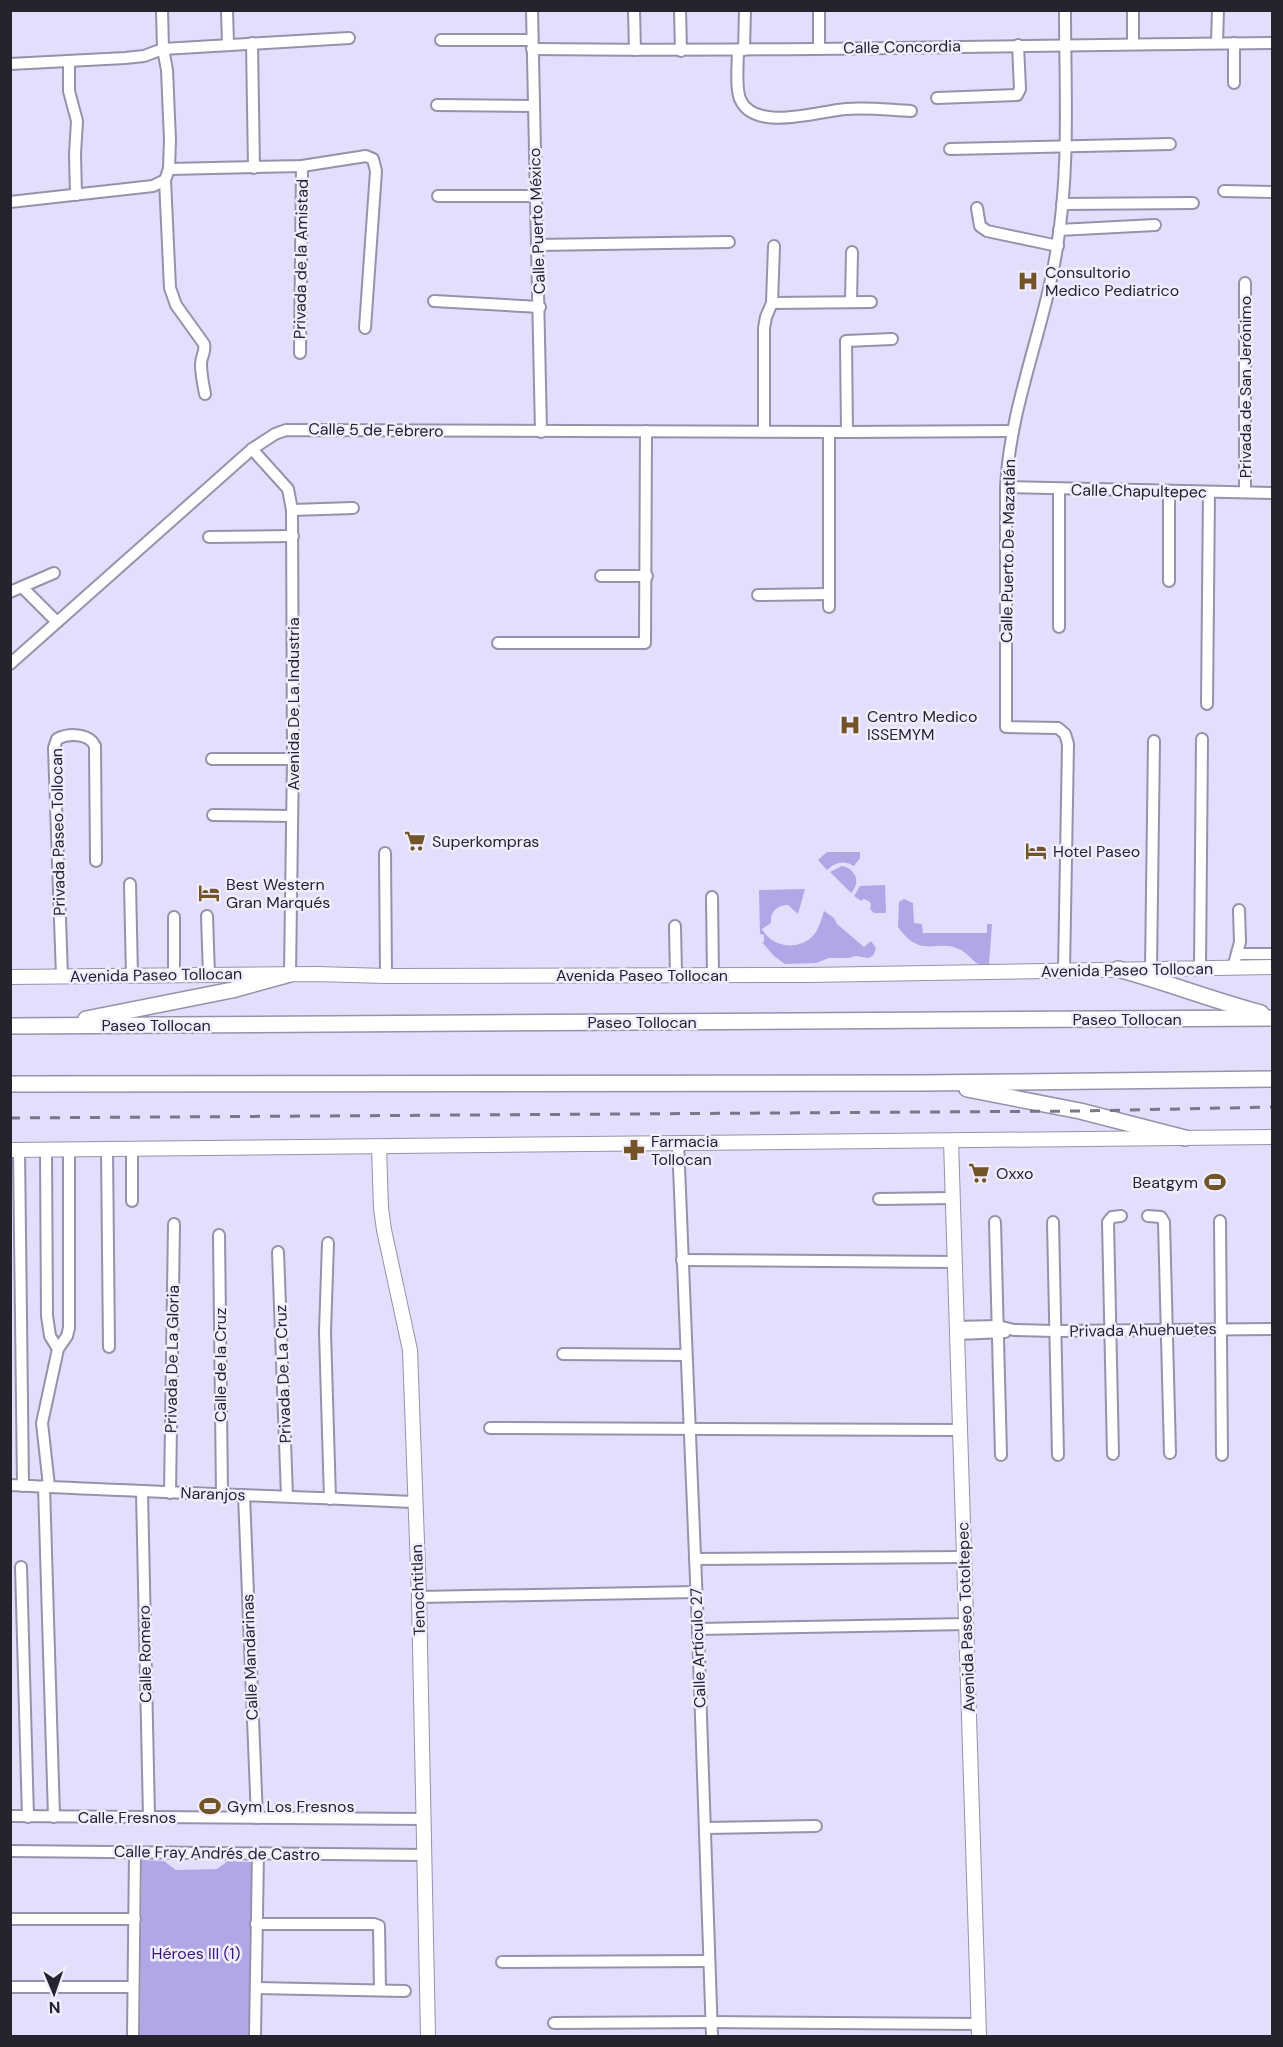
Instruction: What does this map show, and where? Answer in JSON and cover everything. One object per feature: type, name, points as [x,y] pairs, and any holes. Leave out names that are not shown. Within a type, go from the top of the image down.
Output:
[{"type":"highway","points":[[1118,969],[1272,1017]]},
{"type":"highway","points":[[50,1026],[232,990],[290,974]]},
{"type":"highway","name":"Paseo Tollocan","points":[[10,1026],[1272,1017]]},
{"type":"highway","points":[[10,1084],[920,1083],[1272,1079]]},
{"type":"highway","points":[[920,1083],[986,1092],[1080,1111],[1185,1138]]},
{"type":"main road","name":"Avenida Paseo Tollocan","points":[[10,977],[290,974],[713,975],[1272,967]]},
{"type":"main road","points":[[15,1150],[1272,1137]]},
{"type":"main road","name":"Avenida Paseo Totoltepec","points":[[951,1141],[979,2030]]},
{"type":"main road","name":"Tenochtitlan","points":[[379,1147],[384,1230],[410,1350],[419,1597],[428,2037]]},
{"type":"street","points":[[162,10],[163,49],[169,95],[167,174],[170,288],[176,305],[204,344],[201,370],[205,394]]},
{"type":"street","points":[[226,10],[228,44]]},
{"type":"street","name":"Calle Puerto México","points":[[532,10],[541,432]]},
{"type":"street","points":[[634,10],[635,50]]},
{"type":"street","points":[[680,10],[681,51]]},
{"type":"street","points":[[745,10],[739,97],[747,109],[759,116],[809,115],[845,109],[911,111]]},
{"type":"street","points":[[819,10],[819,49]]},
{"type":"street","name":"Calle Puerto De Mazatlán","points":[[1064,970],[1068,744],[1065,734],[1058,728],[1006,727],[1006,487],[1013,431],[1058,246],[1065,147],[1065,10]]},
{"type":"street","points":[[1132,44],[1133,10]]},
{"type":"street","points":[[1217,43],[1218,10]]},
{"type":"street","points":[[10,64],[135,57],[163,49],[228,44],[349,38]]},
{"type":"street","name":"Calle Concordia","points":[[441,40],[681,51],[1065,44],[1272,43]]},
{"type":"street","points":[[252,43],[254,168]]},
{"type":"street","points":[[1234,43],[1234,83]]},
{"type":"street","points":[[937,98],[1017,95],[1020,89],[1018,45]]},
{"type":"street","points":[[69,62],[69,91],[77,121],[76,195]]},
{"type":"street","points":[[436,105],[533,106]]},
{"type":"street","points":[[950,149],[1170,144]]},
{"type":"street","name":"Privada de la Amistad","points":[[10,202],[153,186],[167,174],[302,166],[366,156],[375,162],[365,327]]},
{"type":"street","name":"Privada de la Amistad","points":[[300,353],[302,166]]},
{"type":"street","points":[[1224,191],[1272,192]]},
{"type":"street","points":[[438,196],[536,196]]},
{"type":"street","points":[[1062,204],[1193,203]]},
{"type":"street","points":[[977,208],[980,226],[987,231],[1058,246]]},
{"type":"street","points":[[1059,230],[1155,225]]},
{"type":"street","points":[[537,245],[729,242]]},
{"type":"street","points":[[764,431],[764,328],[772,303],[774,246]]},
{"type":"street","points":[[851,302],[852,252]]},
{"type":"street","name":"Privada de San Jerónimo","points":[[1245,283],[1245,492]]},
{"type":"street","points":[[434,301],[540,307]]},
{"type":"street","points":[[772,303],[871,302]]},
{"type":"street","points":[[848,432],[846,341],[892,339]]},
{"type":"street","name":"Calle 5 de Febrero","points":[[10,664],[252,449],[275,434],[293,429],[541,432],[1013,431]]},
{"type":"street","points":[[498,643],[645,643],[646,431]]},
{"type":"street","points":[[829,432],[829,607]]},
{"type":"street","name":"Avenida De La Industria","points":[[252,449],[288,489],[292,510],[293,759],[290,974]]},
{"type":"street","name":"Calle Chapultepec","points":[[1006,487],[1272,493]]},
{"type":"street","points":[[1059,489],[1059,627]]},
{"type":"street","points":[[1169,491],[1169,581]]},
{"type":"street","points":[[1207,704],[1209,492]]},
{"type":"street","points":[[292,510],[353,508]]},
{"type":"street","points":[[209,537],[293,536]]},
{"type":"street","points":[[10,592],[54,573]]},
{"type":"street","points":[[601,576],[646,576]]},
{"type":"street","points":[[22,587],[57,622]]},
{"type":"street","points":[[758,595],[829,594]]},
{"type":"street","name":"Privada Paseo Tollocan","points":[[62,976],[54,748],[57,739],[63,736],[86,736],[95,746],[96,861]]},
{"type":"street","points":[[1200,968],[1202,739]]},
{"type":"street","points":[[1151,969],[1154,741]]},
{"type":"street","points":[[212,759],[293,759]]},
{"type":"street","points":[[213,815],[292,816]]},
{"type":"street","points":[[386,853],[386,976]]},
{"type":"street","points":[[130,884],[132,976]]},
{"type":"street","points":[[712,897],[713,975]]},
{"type":"street","points":[[1233,968],[1240,942],[1239,910]]},
{"type":"street","points":[[207,916],[209,975]]},
{"type":"street","points":[[174,917],[174,975]]},
{"type":"street","points":[[675,926],[676,975]]},
{"type":"street","points":[[1238,954],[1272,954]]},
{"type":"street","name":"Calle Artículo 27","points":[[678,1143],[712,2037]]},
{"type":"street","points":[[54,1817],[46,1486],[42,1423],[58,1349],[67,1336],[69,1328],[69,1149]]},
{"type":"street","points":[[107,1149],[109,1347]]},
{"type":"street","points":[[132,1149],[132,1201]]},
{"type":"street","points":[[15,1150],[22,1486]]},
{"type":"street","points":[[45,1150],[47,1316],[50,1336],[58,1349]]},
{"type":"street","points":[[879,1199],[952,1198]]},
{"type":"street","points":[[1113,1454],[1108,1222],[1112,1217],[1121,1216]]},
{"type":"street","points":[[1148,1216],[1161,1217],[1164,1222],[1170,1453]]},
{"type":"street","points":[[1220,1221],[1222,1455]]},
{"type":"street","points":[[995,1222],[1001,1455]]},
{"type":"street","points":[[1053,1222],[1058,1455]]},
{"type":"street","name":"Privada De La Gloria","points":[[170,1493],[174,1224]]},
{"type":"street","name":"Calle de la Cruz","points":[[219,1235],[222,1494]]},
{"type":"street","points":[[328,1243],[325,1332],[330,1498]]},
{"type":"street","name":"Privada De La Cruz","points":[[278,1252],[287,1496]]},
{"type":"street","points":[[682,1260],[954,1262]]},
{"type":"street","name":"Privada Ahuehuetes","points":[[956,1330],[1272,1329]]},
{"type":"street","points":[[563,1354],[686,1355]]},
{"type":"street","points":[[490,1428],[959,1430]]},
{"type":"street","name":"Naranjos","points":[[10,1485],[415,1502]]},
{"type":"street","name":"Calle Romero","points":[[142,1492],[148,1816]]},
{"type":"street","name":"Calle Mandarinas","points":[[244,1495],[257,1818]]},
{"type":"street","points":[[695,1559],[964,1557]]},
{"type":"street","points":[[21,1567],[28,1817]]},
{"type":"street","points":[[419,1597],[696,1592]]},
{"type":"street","points":[[698,1629],[967,1624]]},
{"type":"street","name":"Calle Fresnos","points":[[10,1816],[424,1819]]},
{"type":"street","points":[[705,1828],[816,1826]]},
{"type":"street","name":"Calle Fray Andrés de Castro","points":[[10,1851],[424,1855]]},
{"type":"street","points":[[133,2037],[135,1852]]},
{"type":"street","points":[[255,2037],[258,1853]]},
{"type":"street","points":[[10,1919],[135,1919]]},
{"type":"street","points":[[256,1923],[374,1924],[379,1926],[381,1990]]},
{"type":"street","points":[[502,1962],[709,1961]]},
{"type":"street","points":[[10,1987],[133,1987]]},
{"type":"street","points":[[256,1988],[405,1991]]},
{"type":"street","points":[[554,2024],[711,2022],[979,2030]]},
{"type":"green space","points":[[827,852],[860,852],[860,858],[854,866],[840,863],[827,870],[818,860]]},
{"type":"green space","points":[[842,866],[851,870],[856,876],[856,885],[851,893],[830,872]]},
{"type":"green space","points":[[885,885],[886,913],[874,913],[870,909],[869,901],[864,899],[861,901],[854,896],[860,886]]},
{"type":"green space","points":[[805,889],[798,914],[788,905],[778,908],[773,912],[771,923],[762,929],[766,935],[785,945],[799,944],[812,937],[820,925],[824,911],[864,947],[871,941],[876,948],[873,956],[829,958],[816,963],[785,964],[774,956],[762,942],[764,942],[764,935],[760,934],[759,890]]},
{"type":"green space","points":[[904,899],[913,903],[914,923],[922,924],[923,933],[987,933],[987,924],[992,924],[989,965],[980,965],[965,952],[953,947],[922,946],[907,937],[898,927],[899,902]]},
{"type":"green space","name":"Héroes III (1)","points":[[142,1860],[164,1861],[176,1870],[217,1869],[228,1861],[252,1862],[249,2036],[140,2036]]},
{"type":"railway","points":[[10,1118],[1080,1111],[1272,1107]]},
{"type":"place","name":"Consultorio Medico Pediatrico","points":[[1028,281]]},
{"type":"place","name":"Centro Medico ISSEMYM","points":[[850,725]]},
{"type":"place","name":"Superkompras","points":[[415,841]]},
{"type":"place","name":"Hotel Paseo","points":[[1036,851]]},
{"type":"place","name":"Best Western Gran Marqués","points":[[209,893]]},
{"type":"place","name":"Farmacia Tollocan","points":[[634,1150]]},
{"type":"place","name":"Oxxo","points":[[979,1173]]},
{"type":"place","name":"Beatgym","points":[[1215,1182]]},
{"type":"place","name":"Gym Los Fresnos","points":[[210,1806]]}]
